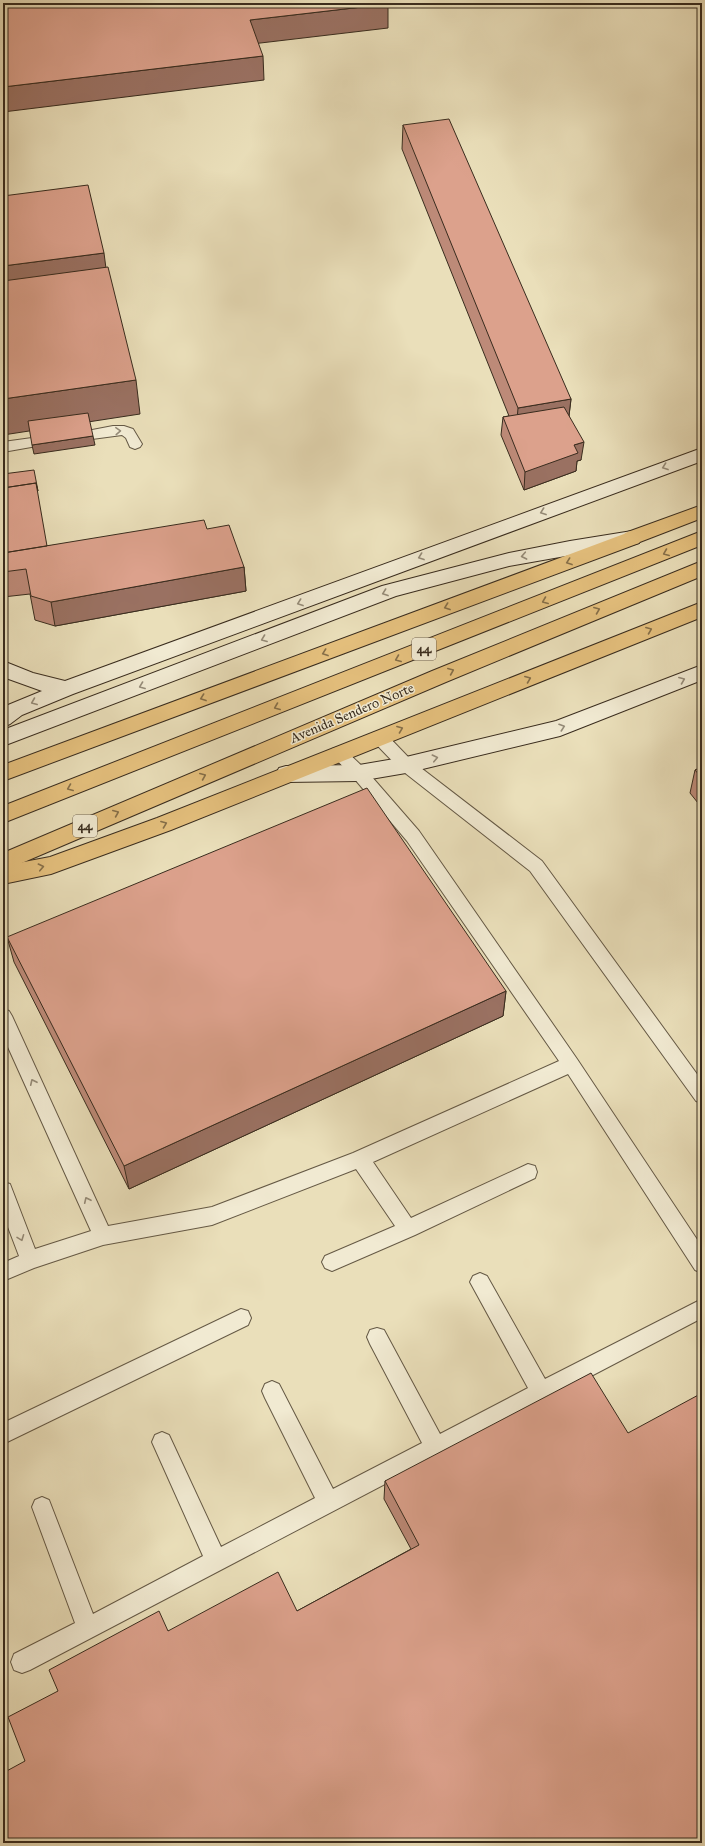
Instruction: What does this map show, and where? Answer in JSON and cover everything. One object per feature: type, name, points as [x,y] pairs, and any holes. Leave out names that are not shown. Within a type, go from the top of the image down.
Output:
[{"type":"main road","points":[[3,773],[632,538],[702,510]]},
{"type":"main road","name":"44","points":[[3,815],[702,538]]},
{"type":"main road","name":"Avenida Sendero Norte","points":[[3,862],[527,639],[702,568]]},
{"type":"main road","points":[[3,875],[58,862],[164,824],[338,753],[702,609]]},
{"type":"street","points":[[3,719],[15,710],[66,689],[702,454]]},
{"type":"street","points":[[3,738],[389,591],[447,573],[500,561],[585,544],[632,538]]},
{"type":"street","points":[[3,668],[14,675],[35,682],[66,689]]},
{"type":"street","points":[[286,774],[359,773],[406,765],[560,728],[702,672]]},
{"type":"lane","points":[[92,434],[119,430],[127,431],[131,434],[135,444]]},
{"type":"lane","points":[[3,447],[32,443]]},
{"type":"lane","points":[[379,737],[406,765],[536,866],[702,1095]]},
{"type":"lane","points":[[338,753],[359,773],[414,836],[571,1064],[702,1264]]},
{"type":"lane","points":[[3,1016],[103,1236]]},
{"type":"lane","points":[[3,1272],[30,1260],[103,1236],[212,1216],[360,1159],[571,1064]]},
{"type":"lane","points":[[360,1159],[408,1230]]},
{"type":"lane","points":[[332,1262],[408,1230],[528,1172]]},
{"type":"lane","points":[[3,1190],[30,1260]]},
{"type":"lane","points":[[480,1282],[541,1392]]},
{"type":"lane","points":[[22,1662],[702,1308]]},
{"type":"lane","points":[[3,1434],[241,1318]]},
{"type":"lane","points":[[377,1337],[436,1446]]},
{"type":"lane","points":[[272,1391],[328,1502]]},
{"type":"lane","points":[[162,1442],[216,1560]]},
{"type":"lane","points":[[42,1507],[87,1627]]},
{"type":"building","points":[[3,3],[388,4],[250,20],[263,56],[3,87]]},
{"type":"building","points":[[449,119],[571,399],[518,408],[403,125]]},
{"type":"building","points":[[88,185],[104,253],[3,266],[3,196]]},
{"type":"building","points":[[108,267],[136,380],[3,399],[3,281]]},
{"type":"building","points":[[564,407],[584,442],[574,445],[578,453],[525,472],[503,417]]},
{"type":"building","points":[[88,413],[93,436],[32,445],[28,421]]},
{"type":"building","points":[[34,470],[38,491],[36,483],[3,488],[3,474]]},
{"type":"building","points":[[36,483],[47,546],[3,553],[3,488]]},
{"type":"building","points":[[204,520],[207,529],[229,525],[244,567],[51,602],[31,596],[26,569],[3,572],[3,553]]},
{"type":"building","points":[[702,767],[702,778],[695,770]]},
{"type":"building","points":[[367,788],[506,991],[124,1166],[7,937]]},
{"type":"building","points":[[591,1373],[628,1433],[702,1393],[702,1843],[3,1843],[3,1773],[25,1761],[8,1717],[58,1691],[49,1670],[159,1611],[168,1631],[278,1572],[297,1611],[419,1545],[385,1481]]}]
